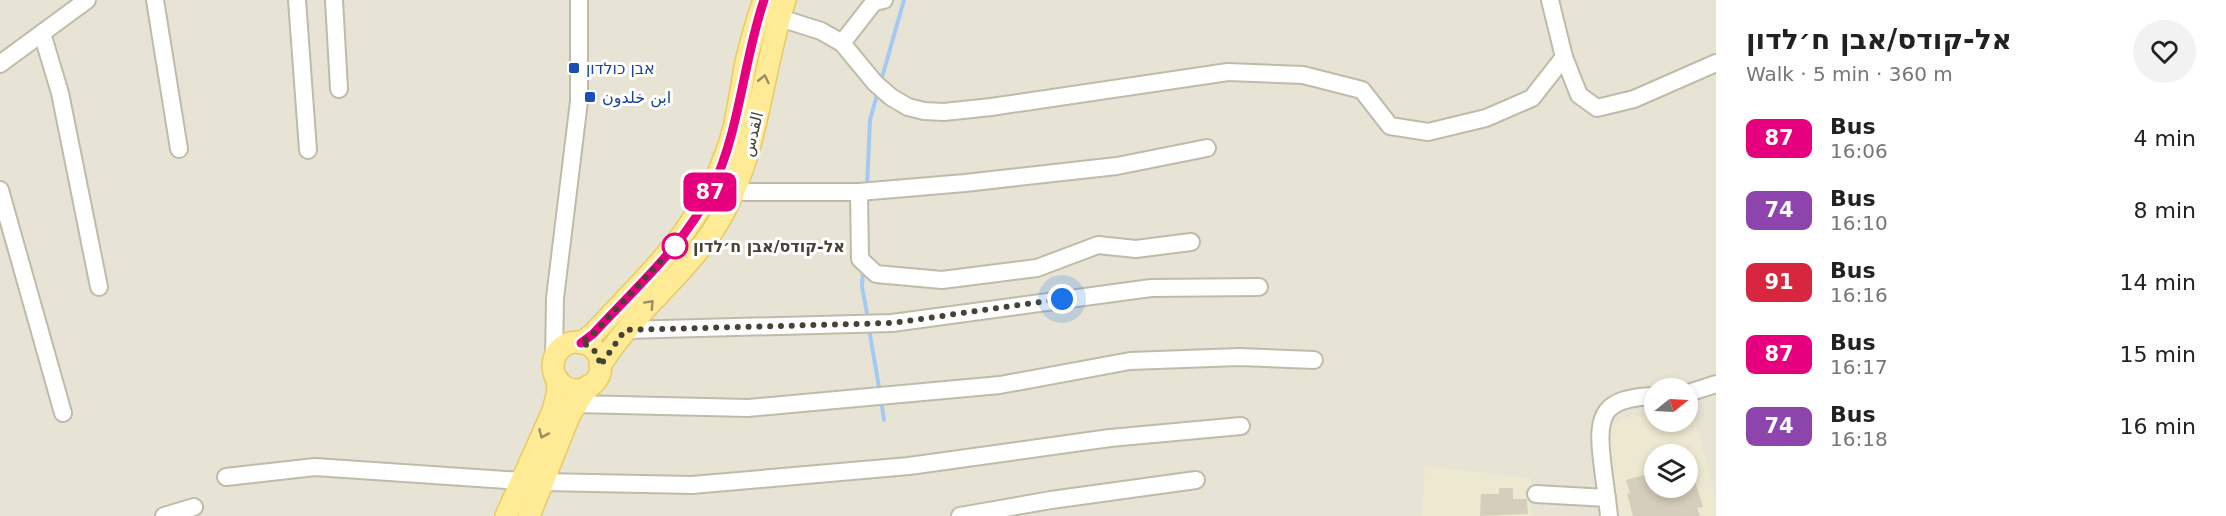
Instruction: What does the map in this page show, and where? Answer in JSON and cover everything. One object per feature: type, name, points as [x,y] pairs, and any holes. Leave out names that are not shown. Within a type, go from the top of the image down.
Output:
[{"type":"main road","name":"القدس","points":[[579,342],[593,334],[660,264],[687,230],[712,190],[730,139],[751,41],[764,0]]},
{"type":"main road","name":"القدس","points":[[600,366],[625,330],[699,250],[723,214],[747,157],[782,9]]},
{"type":"main road","points":[[506,516],[532,481],[575,404],[596,379],[600,366],[597,353],[592,347],[579,342],[563,346],[556,368],[558,392],[532,481],[529,516]]},
{"type":"main road","points":[[556,368],[569,388],[577,390],[588,386]]},
{"type":"street","points":[[0,64],[87,0]]},
{"type":"street","points":[[155,0],[179,149]]},
{"type":"street","points":[[297,0],[308,150]]},
{"type":"street","points":[[334,0],[339,89]]},
{"type":"street","points":[[556,368],[555,309],[579,101],[579,0]]},
{"type":"street","points":[[842,43],[874,2],[884,0]]},
{"type":"street","points":[[1550,0],[1564,57],[1579,95],[1597,108],[1634,99],[1716,63]]},
{"type":"street","points":[[782,9],[842,43],[875,83],[891,97],[908,107],[924,111],[945,112],[991,107],[1228,72],[1304,75],[1362,90],[1390,126],[1428,132],[1486,118],[1532,98],[1564,57]]},
{"type":"street","points":[[42,33],[60,93],[99,287]]},
{"type":"street","points":[[734,192],[859,192],[965,183],[1117,166],[1207,148]]},
{"type":"street","points":[[0,190],[63,413]]},
{"type":"street","points":[[859,192],[860,259],[876,274],[942,280],[1037,268],[1098,245],[1136,249],[1191,242]]},
{"type":"street","points":[[625,330],[892,323],[1151,288],[1259,287]]},
{"type":"street","points":[[555,309],[563,332],[579,342]]},
{"type":"street","points":[[575,404],[748,408],[1000,385],[1130,361],[1239,357],[1314,360]]},
{"type":"street","points":[[1698,390],[1716,384]]},
{"type":"street","points":[[1608,516],[1599,434],[1602,417],[1610,408],[1623,400],[1644,397]]},
{"type":"street","points":[[226,477],[315,468],[532,481],[692,485],[909,466],[1110,438],[1241,426]]},
{"type":"street","points":[[960,516],[1051,500],[1196,480]]},
{"type":"street","points":[[1536,494],[1607,498]]},
{"type":"street","points":[[164,516],[194,507]]},
{"type":"shaded area","points":[[0,0],[1716,0],[1716,516],[0,516]]},
{"type":"shaded area","points":[[1644,416],[1644,432],[1698,430],[1716,498],[1716,516],[1617,516],[1610,431],[1613,425],[1622,419]]},
{"type":"shaded area","points":[[1425,466],[1531,478],[1531,515],[1592,516],[1422,516]]},
{"type":"building","points":[[1644,475],[1644,498],[1698,498],[1698,491],[1703,507],[1697,508],[1700,516],[1633,516],[1626,480]]},
{"type":"building","points":[[1499,488],[1513,488],[1513,499],[1527,499],[1528,514],[1480,516],[1481,494],[1499,494]]},
{"type":"waterway","points":[[881,81],[904,0]]},
{"type":"waterway","points":[[867,187],[870,120],[878,91]]},
{"type":"waterway","points":[[863,269],[862,287],[868,319]]},
{"type":"waterway","points":[[869,329],[880,393]]},
{"type":"waterway","points":[[881,400],[884,420]]},
{"type":"bus line","name":"87","points":[[581,343],[593,334],[660,264],[687,230],[712,190],[730,139],[751,41],[764,0]]},
{"type":"place","name":"אבן כולדון","points":[[574,68]]},
{"type":"place","name":"ابن خلدون","points":[[590,97]]},
{"type":"place","name":"אל-קודס/אבן ח׳לדון","points":[[675,246]]},
{"type":"route","points":[[675,246],[593,334],[581,343],[592,347],[597,353],[600,366],[625,330],[892,323],[1062,299]]}]
